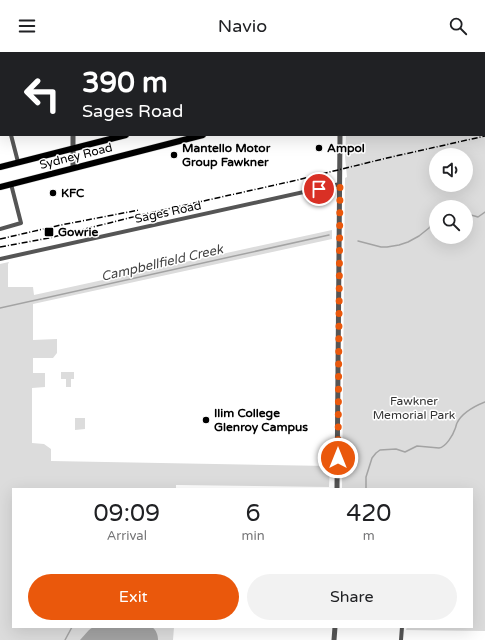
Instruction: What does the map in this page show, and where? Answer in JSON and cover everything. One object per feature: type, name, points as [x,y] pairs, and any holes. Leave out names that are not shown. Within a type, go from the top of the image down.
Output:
[{"type":"highway","name":"Sydney Road","points":[[0,167],[122,136]]},
{"type":"highway","name":"Sydney Road","points":[[0,187],[199,136]]},
{"type":"street","points":[[68,52],[74,52]]},
{"type":"street","points":[[12,136],[18,162]]},
{"type":"street","points":[[73,136],[73,168]]},
{"type":"street","points":[[337,488],[340,136]]},
{"type":"street","points":[[0,229],[21,223],[11,184]]},
{"type":"street","name":"Sages Road","points":[[0,259],[340,184]]},
{"type":"street","points":[[334,640],[335,628]]},
{"type":"street","points":[[401,640],[402,628]]},
{"type":"green space","name":"Fawkner Memorial Park","points":[[346,136],[485,136],[485,631],[406,630],[407,628],[473,628],[473,488],[342,488],[345,178],[347,177],[345,157]]},
{"type":"green space","points":[[332,230],[332,239],[33,304],[33,340],[57,339],[57,353],[53,358],[33,358],[33,373],[45,373],[45,387],[32,388],[32,443],[44,444],[51,449],[51,461],[330,466],[329,487],[176,485],[176,488],[12,488],[12,628],[174,628],[173,640],[0,640],[0,264],[9,262],[8,287],[33,287],[34,295]]},
{"type":"green space","points":[[61,372],[74,372],[74,379],[71,379],[71,387],[66,387],[66,379],[61,379]]},
{"type":"green space","points":[[75,418],[85,418],[85,429],[75,430]]},
{"type":"shaded area","points":[[92,628],[153,628],[158,636],[158,640],[80,640]]},
{"type":"waterway","name":"Campbellfield Creek","points":[[473,216],[478,217],[485,212]]},
{"type":"waterway","name":"Campbellfield Creek","points":[[358,241],[381,247],[399,245],[419,236],[429,228]]},
{"type":"waterway","name":"Campbellfield Creek","points":[[0,308],[329,235]]},
{"type":"waterway","points":[[366,488],[366,477],[372,458],[380,450],[396,449],[405,452],[417,446],[442,447],[451,437],[459,419],[465,413],[485,402]]},
{"type":"waterway","points":[[65,640],[71,628]]},
{"type":"railway","points":[[0,247],[49,238],[145,214],[485,136]]},
{"type":"railway","points":[[0,239],[61,225],[139,210]]},
{"type":"place","name":"Ampol","points":[[319,148]]},
{"type":"place","name":"Mantello Motor Group Fawkner","points":[[174,155]]},
{"type":"place","name":"KFC","points":[[53,193]]},
{"type":"place","name":"Gowrie","points":[[49,232]]},
{"type":"place","name":"Ilim College Glenroy Campus","points":[[206,420]]},
{"type":"route","points":[[319,189],[340,184],[338,458]]}]
